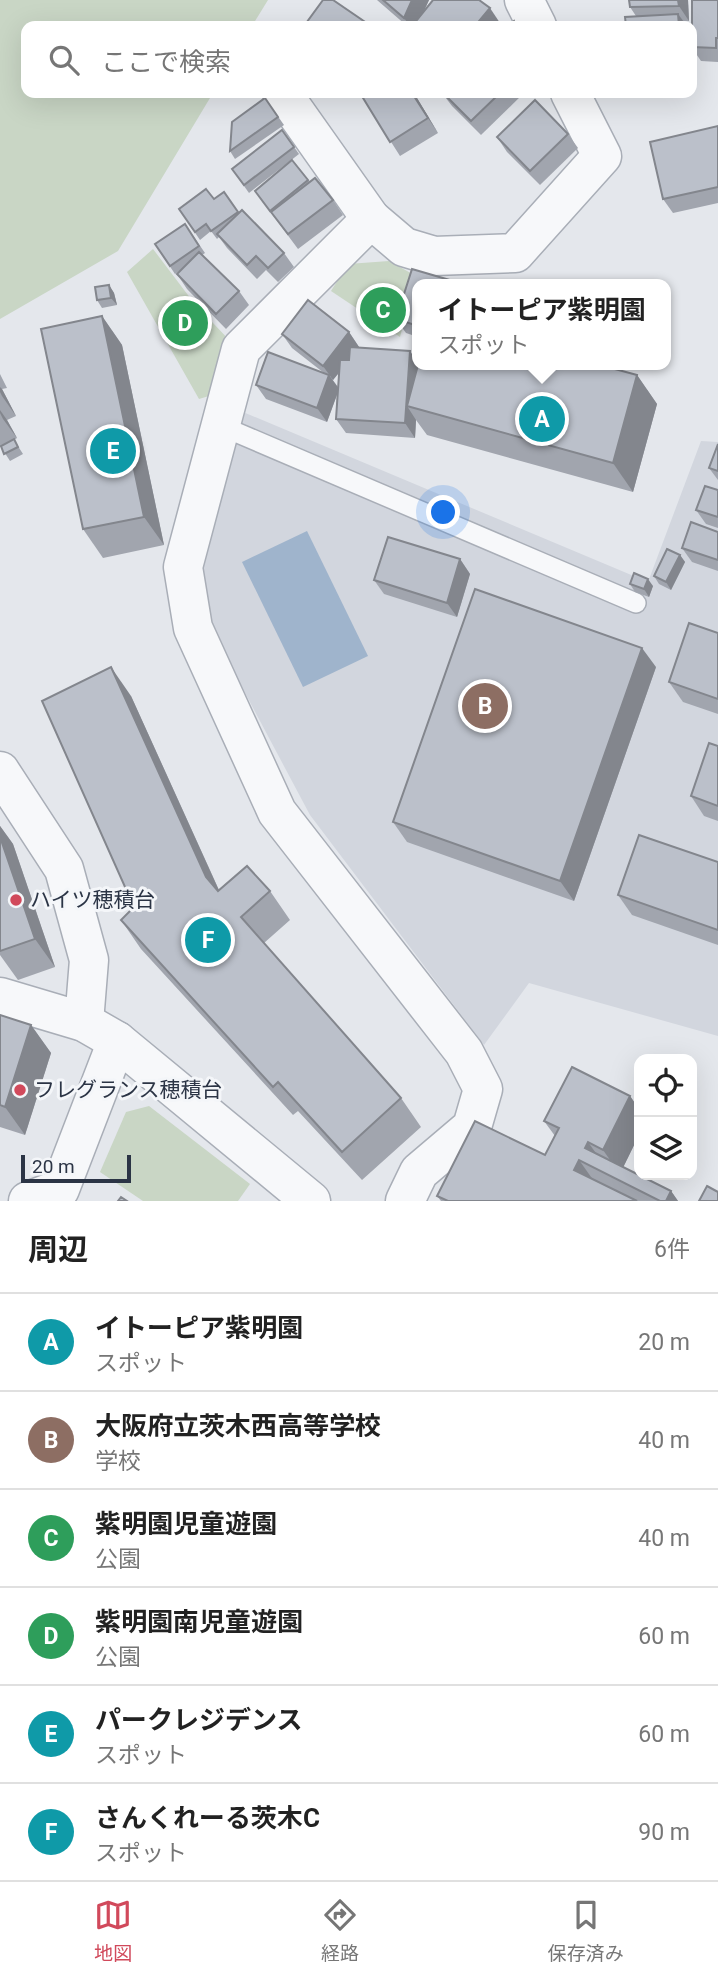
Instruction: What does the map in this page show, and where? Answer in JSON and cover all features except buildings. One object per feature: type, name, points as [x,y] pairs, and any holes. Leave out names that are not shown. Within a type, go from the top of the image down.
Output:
[{"type":"street","points":[[524,0],[534,21]]},
{"type":"street","points":[[286,98],[371,219],[404,247],[435,256],[515,253],[602,156],[573,98]]},
{"type":"street","points":[[371,219],[242,349],[219,425],[183,567],[193,628],[277,812],[464,1052],[483,1089],[471,1126],[419,1172],[404,1201]]},
{"type":"street","points":[[0,771],[64,869],[89,960],[84,1022]]},
{"type":"street","points":[[0,998],[84,1022],[117,1041],[312,1201]]},
{"type":"street","points":[[28,1201],[60,1189],[117,1041]]},
{"type":"lane","points":[[219,425],[636,604]]},
{"type":"shaded area","points":[[236,409],[648,582],[701,441],[718,442],[718,1036],[529,983],[484,1045],[310,815],[194,597]]},
{"type":"green space","points":[[0,0],[268,0],[255,21],[21,21],[21,98],[210,98],[118,251],[0,319]]},
{"type":"green space","points":[[153,249],[194,303],[232,343],[209,396],[199,399],[127,272]]},
{"type":"green space","points":[[389,261],[416,276],[412,279],[412,291],[400,337],[331,291],[348,264]]},
{"type":"green space","points":[[149,1106],[250,1184],[238,1201],[143,1201],[100,1172],[126,1112]]},
{"type":"water","points":[[307,531],[368,656],[303,687],[242,562]]},
{"type":"place","name":"紫明園児童遊園","points":[[383,310]]},
{"type":"place","name":"紫明園南児童遊園","points":[[185,323]]},
{"type":"place","name":"イトーピア紫明園","points":[[542,419]]},
{"type":"place","name":"パークレジデンス","points":[[113,451]]},
{"type":"place","name":"大阪府立茨木西高等学校","points":[[485,706]]},
{"type":"place","name":"ハイツ穂積台","points":[[16,900]]},
{"type":"place","name":"さんくれーる茨木C","points":[[208,940]]},
{"type":"place","name":"フレグランス穂積台","points":[[20,1090]]}]
